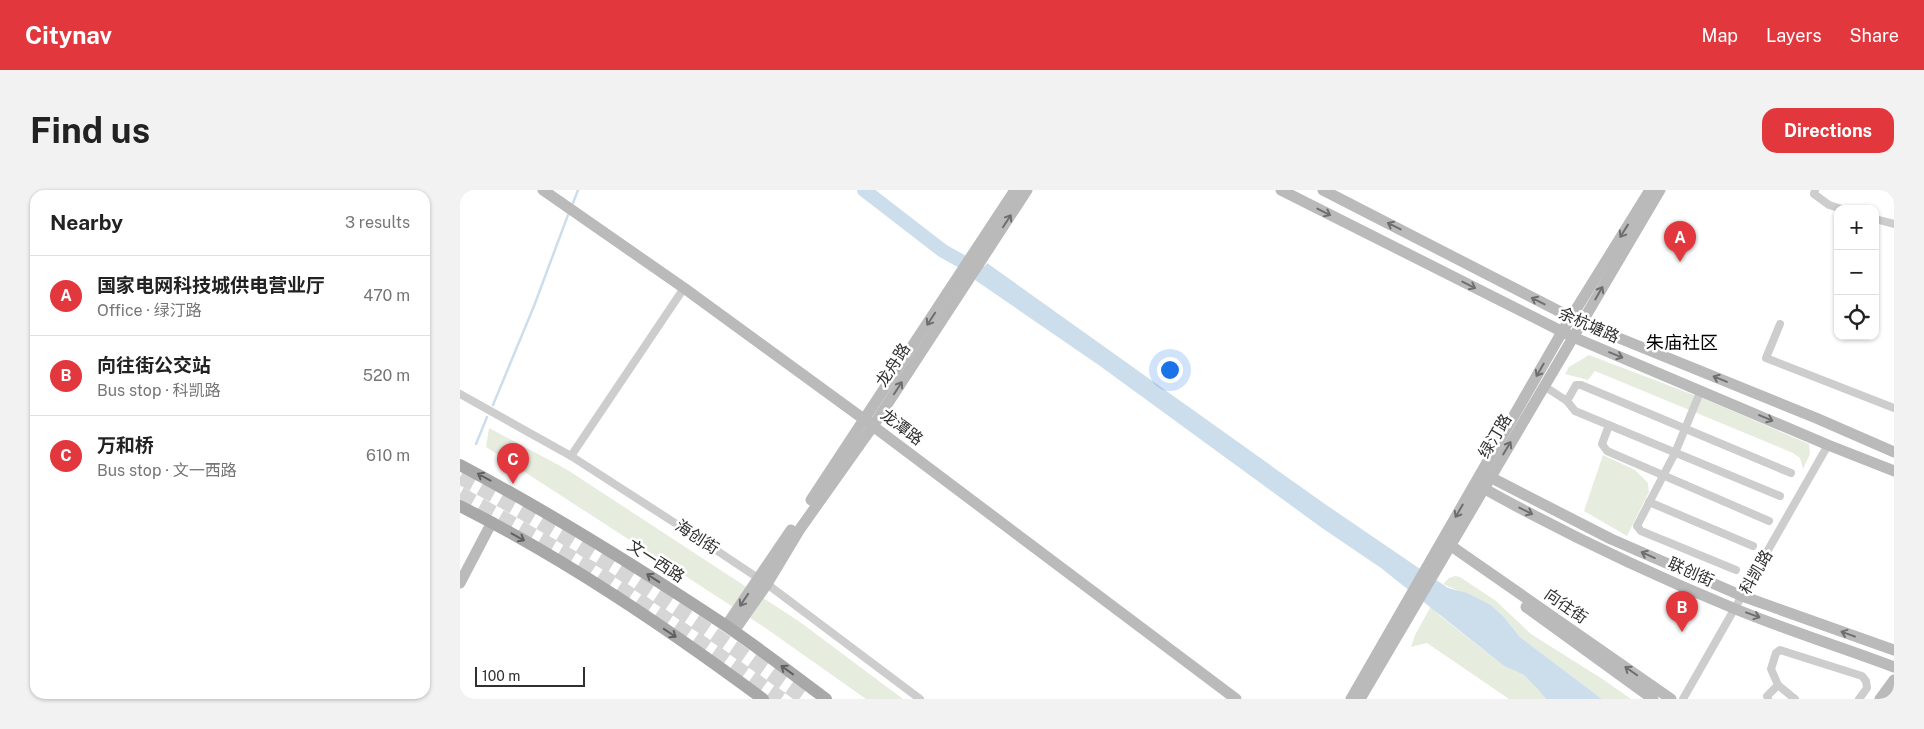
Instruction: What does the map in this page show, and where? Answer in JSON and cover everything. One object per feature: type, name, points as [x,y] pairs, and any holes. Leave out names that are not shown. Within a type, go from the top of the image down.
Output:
[{"type":"main road","name":"文一西路","points":[[460,465],[509,491],[632,564],[730,629],[826,699]]},
{"type":"main road","points":[[460,506],[568,565],[708,658],[763,699]]},
{"type":"street","name":"龙潭路","points":[[543,190],[684,288],[869,423],[1236,699]]},
{"type":"street","name":"龙舟路","points":[[983,248],[1015,190]]},
{"type":"street","name":"龙舟路","points":[[730,629],[869,423],[983,248],[1026,190]]},
{"type":"street","name":"余杭塘路","points":[[1281,190],[1562,332],[1828,445],[1894,471]]},
{"type":"street","name":"绿汀路","points":[[1351,699],[1431,570],[1570,318],[1650,190]]},
{"type":"street","name":"绿汀路","points":[[1445,545],[1490,477],[1660,190]]},
{"type":"street","points":[[1814,190],[1814,194],[1834,207]]},
{"type":"street","name":"余杭塘路","points":[[1328,191],[1570,318],[1816,418],[1894,452]]},
{"type":"street","points":[[1879,220],[1894,224]]},
{"type":"street","points":[[571,456],[684,288]]},
{"type":"street","points":[[1780,324],[1766,358],[1894,408]]},
{"type":"street","points":[[1567,401],[1576,384],[1581,385],[1790,473]]},
{"type":"street","points":[[1544,386],[1567,401],[1575,411],[1780,496]]},
{"type":"street","points":[[1701,390],[1675,453],[1637,526],[1641,531],[1736,570]]},
{"type":"street","name":"海创街","points":[[460,394],[571,456],[763,581],[920,699]]},
{"type":"street","points":[[1816,418],[1819,427],[1894,459]]},
{"type":"street","points":[[1608,425],[1602,444],[1607,451],[1769,521]]},
{"type":"street","points":[[1802,434],[1816,435],[1894,465]]},
{"type":"street","name":"科凯路","points":[[1683,699],[1828,445]]},
{"type":"street","name":"联创街","points":[[1490,477],[1611,540],[1742,596],[1894,650]]},
{"type":"street","name":"联创街","points":[[1483,488],[1614,556],[1734,609],[1894,667]]},
{"type":"street","points":[[1649,502],[1753,546]]},
{"type":"street","points":[[460,583],[492,522]]},
{"type":"street","name":"向往街","points":[[1445,545],[1653,699]]},
{"type":"street","name":"向往街","points":[[1445,545],[1671,699]]},
{"type":"street","name":"绿汀路","points":[[1360,699],[1414,598]]},
{"type":"street","points":[[1795,699],[1778,685],[1771,669],[1776,653],[1780,650],[1862,676],[1866,681],[1867,688],[1860,699]]},
{"type":"street","points":[[1880,699],[1894,680]]},
{"type":"street","points":[[1768,699],[1767,696],[1778,685]]},
{"type":"shaded area","points":[[1589,355],[1707,400],[1809,444],[1810,454],[1803,469],[1800,458],[1793,453],[1595,371],[1588,380],[1565,374],[1569,367]]},
{"type":"shaded area","points":[[489,428],[566,469],[800,622],[903,699],[866,699],[764,627],[486,447]]},
{"type":"shaded area","points":[[1603,455],[1635,470],[1648,483],[1649,492],[1627,536],[1584,511]]},
{"type":"shaded area","points":[[1460,577],[1496,601],[1531,634],[1631,699],[1602,699],[1520,637],[1503,616],[1491,605],[1443,584],[1449,578]]},
{"type":"shaded area","points":[[1431,606],[1439,615],[1504,666],[1524,675],[1539,689],[1546,699],[1509,699],[1427,643],[1411,647],[1415,635]]},
{"type":"water","points":[[987,263],[1322,502],[1448,588],[1467,593],[1491,605],[1503,616],[1520,637],[1602,699],[1546,699],[1524,675],[1504,666],[1381,568],[1322,528],[1100,366],[975,280]]},
{"type":"waterway","points":[[573,203],[578,190]]},
{"type":"waterway","points":[[864,190],[943,251],[997,281]]},
{"type":"waterway","points":[[493,405],[534,306],[568,215]]},
{"type":"waterway","points":[[476,444],[487,417]]},
{"type":"tunnel","points":[[460,477],[549,528],[636,582],[806,699]]},
{"type":"tunnel","points":[[460,494],[592,569],[781,699]]},
{"type":"place","name":"国家电网科技城供电营业厅","points":[[1680,262]]},
{"type":"place","name":"万和桥","points":[[513,484]]},
{"type":"place","name":"向往街公交站","points":[[1682,632]]},
{"type":"district","name":"朱庙社区","points":[[1682,342]]}]
